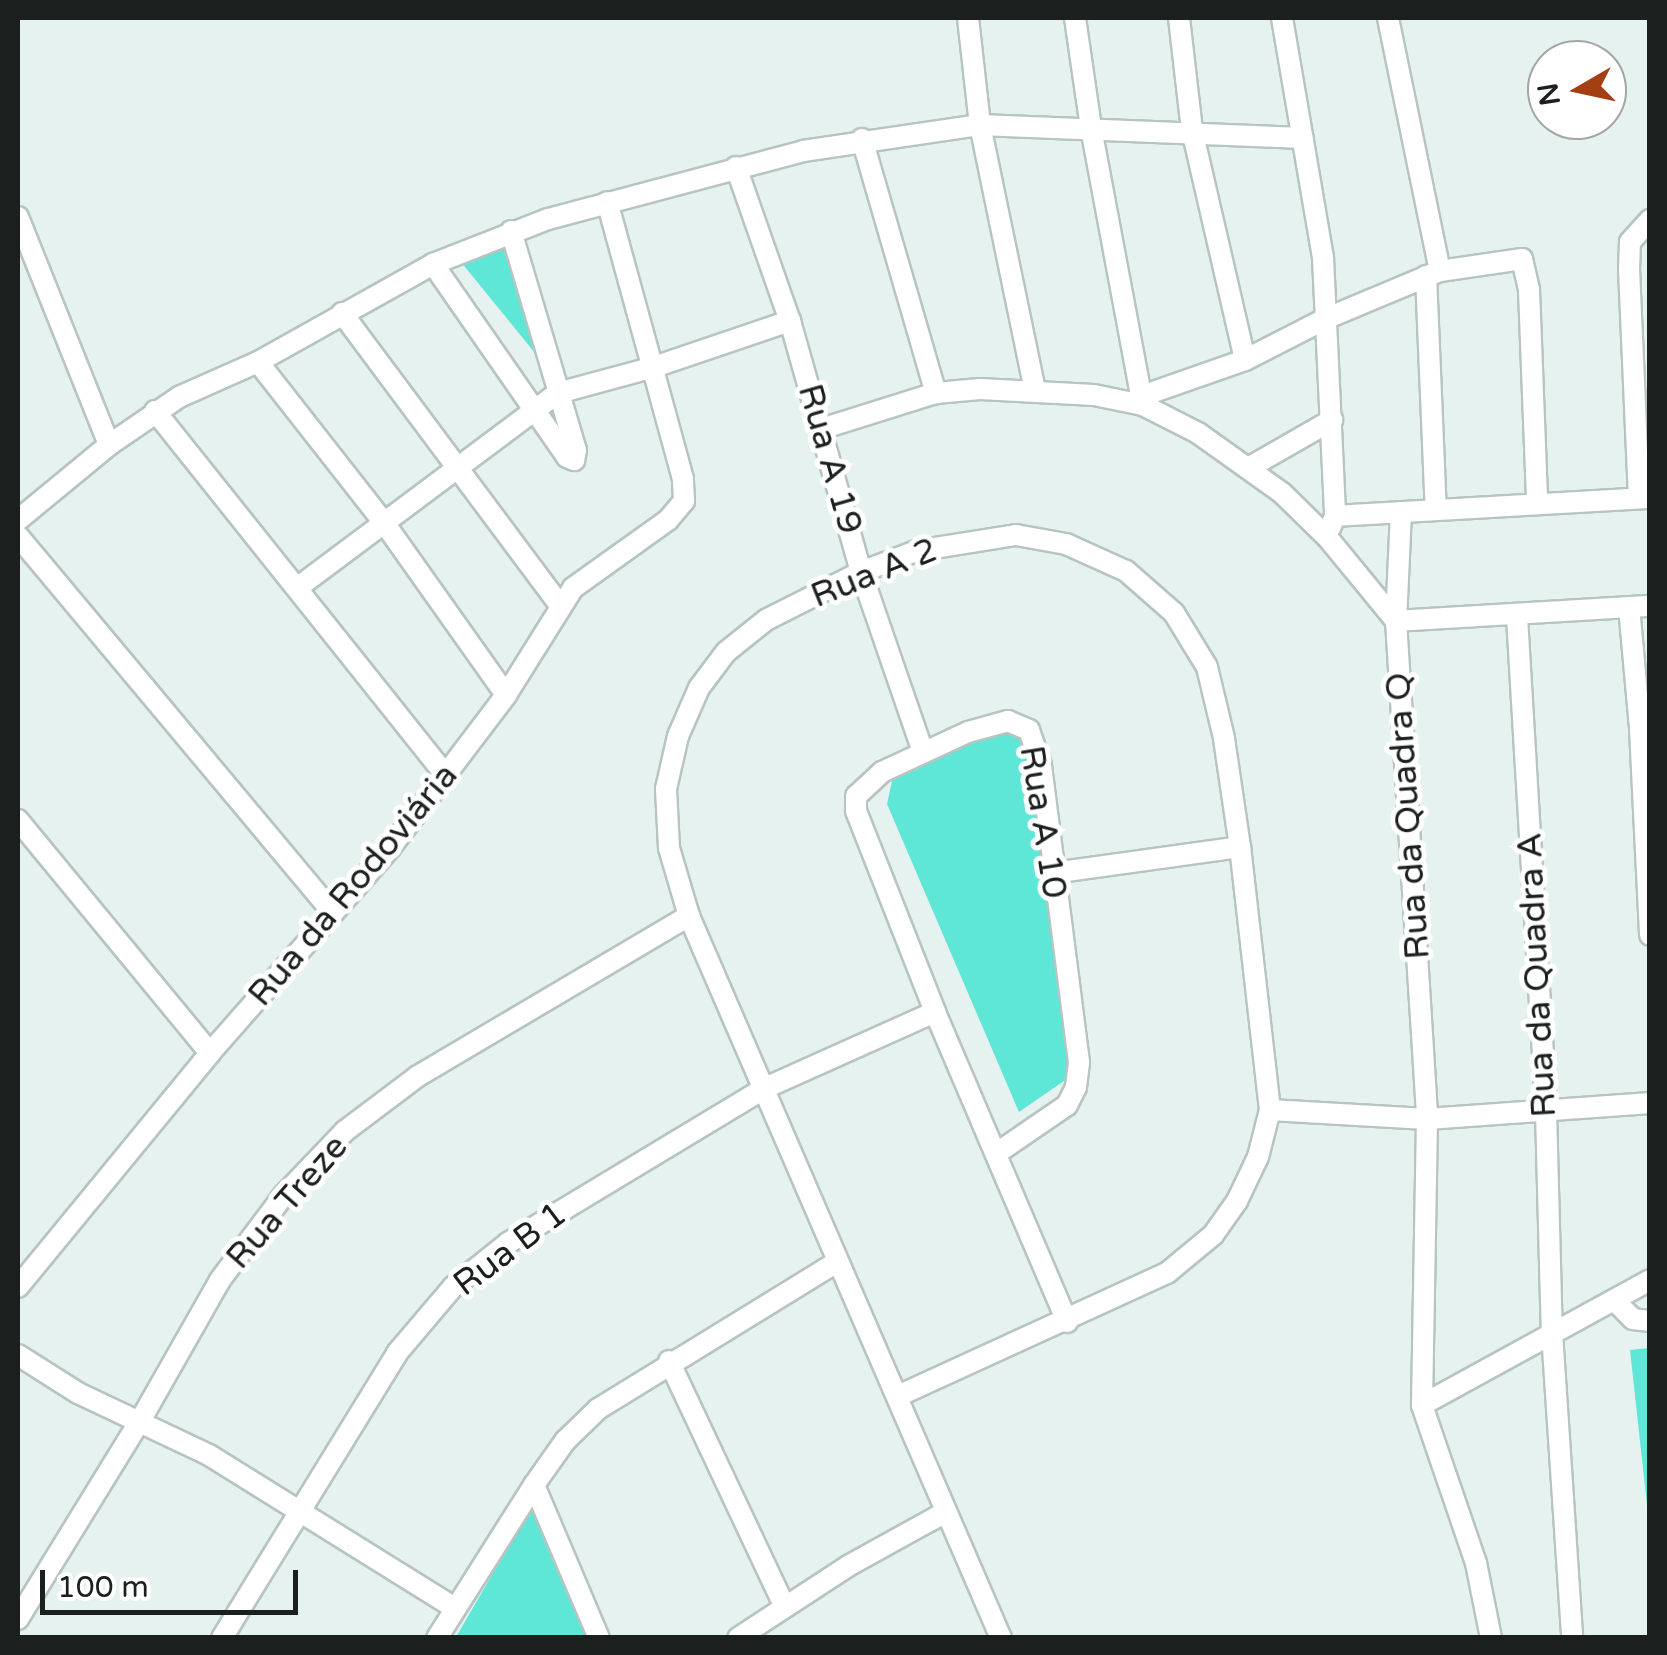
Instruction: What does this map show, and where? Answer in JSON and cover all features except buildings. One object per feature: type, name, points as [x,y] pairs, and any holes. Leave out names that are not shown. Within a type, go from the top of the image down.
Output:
[{"type":"street","points":[[968,18],[980,125],[1035,390]]},
{"type":"street","points":[[1076,18],[1091,128],[1143,400]]},
{"type":"street","points":[[1179,18],[1192,130],[1245,360]]},
{"type":"street","points":[[1282,18],[1323,258],[1335,516],[1327,537]]},
{"type":"street","points":[[1388,18],[1433,274],[1436,510]]},
{"type":"street","points":[[18,520],[155,411],[258,362],[433,264],[511,231],[607,202],[736,167],[862,140],[980,125],[1192,130],[1303,138]]},
{"type":"street","points":[[862,140],[936,393]]},
{"type":"street","name":"Rua A 19","points":[[736,167],[790,321],[862,572],[923,752]]},
{"type":"street","points":[[607,202],[654,367]]},
{"type":"street","points":[[18,217],[110,445]]},
{"type":"street","points":[[1335,516],[1644,498],[1630,242],[1650,220]]},
{"type":"street","points":[[433,264],[567,456],[574,460],[576,450],[511,231]]},
{"type":"street","points":[[1143,400],[1245,360],[1325,319],[1433,274],[1505,258],[1522,259],[1526,266],[1537,504]]},
{"type":"street","points":[[342,313],[560,604]]},
{"type":"street","points":[[297,588],[534,407],[558,393],[654,367],[790,321]]},
{"type":"street","points":[[258,362],[384,524],[506,695]]},
{"type":"street","name":"Rua da Rodoviária","points":[[18,1287],[210,1053],[390,848],[447,777],[506,695],[560,604],[590,573],[668,520],[684,501],[685,491],[654,367]]},
{"type":"street","points":[[821,429],[936,393],[1035,390],[1143,400],[1250,467],[1327,537],[1396,621],[1640,607],[1650,935]]},
{"type":"street","points":[[155,411],[447,777]]},
{"type":"street","points":[[1250,467],[1332,420]]},
{"type":"street","name":"Rua da Quadra Q","points":[[1401,512],[1396,621],[1427,1120],[1422,1405],[1476,1563],[1491,1638]]},
{"type":"street","name":"Rua A 2","points":[[898,1396],[1068,1322],[1167,1273],[1213,1235],[1238,1200],[1258,1157],[1270,1110],[1240,846],[1224,738],[1208,666],[1174,613],[1126,571],[1066,544],[1016,534],[916,551],[862,572],[766,620],[726,652],[699,688],[678,736],[666,789],[670,848],[689,916],[1001,1638]]},
{"type":"street","points":[[18,536],[332,911]]},
{"type":"street","name":"Rua da Quadra A","points":[[1516,617],[1546,1111],[1552,1333],[1572,1638]]},
{"type":"street","name":"Rua A 10","points":[[997,1153],[1067,1105],[1076,1086],[1080,1062],[1041,765],[1029,730],[1008,721],[991,724],[923,752],[866,782],[856,796],[856,812],[935,1012],[1068,1322]]},
{"type":"street","points":[[18,820],[210,1053]]},
{"type":"street","points":[[1053,872],[1240,846]]},
{"type":"street","name":"Rua Treze","points":[[18,1619],[140,1421],[220,1280],[283,1196],[345,1131],[418,1076],[689,916]]},
{"type":"street","name":"Rua B 1","points":[[222,1638],[396,1354],[453,1287],[523,1233],[765,1088],[935,1012]]},
{"type":"street","points":[[1270,1110],[1427,1120],[1650,1102]]},
{"type":"street","points":[[437,1638],[534,1485],[565,1441],[598,1409],[670,1361],[837,1262]]},
{"type":"street","points":[[1422,1405],[1650,1280]]},
{"type":"street","points":[[1614,1300],[1633,1319],[1650,1321]]},
{"type":"street","points":[[18,1355],[78,1393],[208,1456],[455,1608]]},
{"type":"street","points":[[670,1361],[784,1605]]},
{"type":"street","points":[[534,1485],[599,1638]]},
{"type":"street","points":[[738,1638],[784,1605],[946,1512]]},
{"type":"shaded area","points":[[507,241],[548,369],[461,262]]},
{"type":"shaded area","points":[[1006,724],[1035,740],[1074,1074],[1019,1112],[887,804],[894,772]]},
{"type":"shaded area","points":[[1650,1348],[1649,1523],[1630,1350]]},
{"type":"shaded area","points":[[537,1497],[596,1637],[456,1637]]}]
